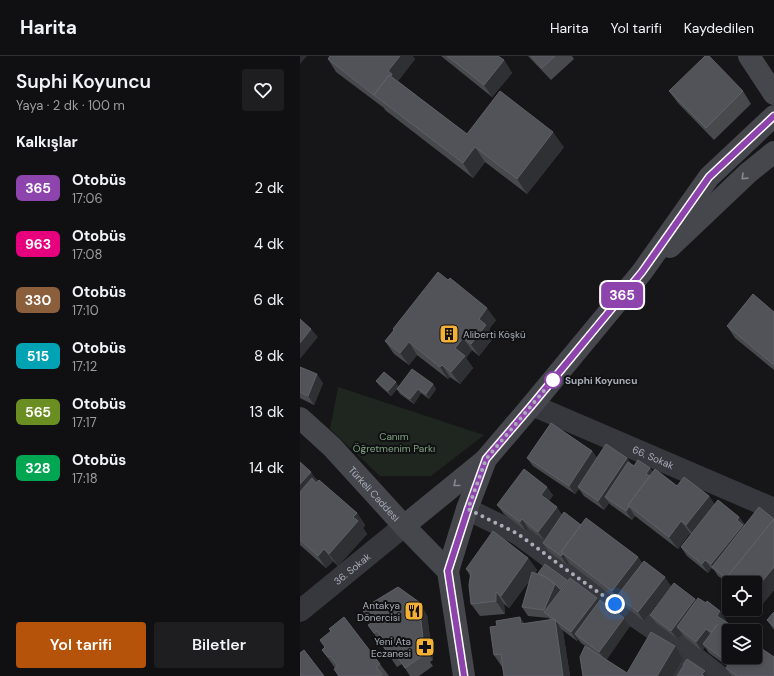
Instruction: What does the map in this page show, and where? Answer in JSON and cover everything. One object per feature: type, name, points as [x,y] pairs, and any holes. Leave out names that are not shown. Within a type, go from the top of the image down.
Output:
[{"type":"main road","points":[[749,56],[774,94]]},
{"type":"main road","points":[[404,526],[486,459],[642,272],[709,177],[774,116]]},
{"type":"main road","points":[[642,272],[682,237],[748,173],[774,152]]},
{"type":"main road","name":"Türkeli Caddesi","points":[[300,418],[332,447],[404,526],[448,571]]},
{"type":"main road","points":[[464,676],[448,571],[486,459]]},
{"type":"street","name":"66. Sokak","points":[[532,405],[774,509]]},
{"type":"street","points":[[468,509],[518,534],[564,568],[693,656],[719,676]]},
{"type":"street","name":"36. Sokak","points":[[300,612],[404,526]]},
{"type":"street","points":[[681,676],[693,656]]},
{"type":"green space","name":"Canım Öğretmenim Parkı","points":[[338,387],[484,435],[431,476],[380,476],[330,429]]},
{"type":"building","points":[[330,56],[400,56],[388,71],[392,74],[391,76],[389,75],[374,95],[375,96],[328,59]]},
{"type":"building","points":[[447,56],[498,56],[504,60],[484,85]]},
{"type":"building","points":[[531,56],[555,56],[542,68]]},
{"type":"building","points":[[705,56],[709,56],[743,91],[706,128],[669,91]]},
{"type":"building","points":[[389,75],[467,134],[500,91],[553,132],[517,179],[475,147],[463,163],[374,95]]},
{"type":"building","name":"Aliberti Köşkü","points":[[438,272],[448,280],[450,278],[487,308],[479,319],[486,325],[471,344],[463,338],[455,348],[465,356],[451,372],[442,365],[440,367],[409,342],[400,353],[385,341]]},
{"type":"building","points":[[753,294],[774,312],[774,365],[727,326]]},
{"type":"building","points":[[300,319],[311,329],[300,343]]},
{"type":"building","points":[[300,367],[317,374],[308,396],[300,392]]},
{"type":"building","points":[[412,369],[433,384],[426,394],[418,389],[410,399],[397,389]]},
{"type":"building","points":[[384,372],[396,382],[388,391],[376,381]]},
{"type":"building","points":[[551,423],[592,451],[569,486],[527,458]]},
{"type":"building","points":[[606,444],[627,458],[598,501],[578,487]]},
{"type":"building","points":[[638,460],[650,468],[646,474],[650,476],[628,505],[629,507],[626,511],[605,497],[628,462],[634,466]]},
{"type":"building","points":[[300,462],[311,472],[300,484]]},
{"type":"building","points":[[524,469],[547,487],[541,495],[557,507],[538,532],[522,519],[520,522],[497,505]]},
{"type":"building","points":[[655,469],[677,486],[684,477],[709,496],[686,525],[681,521],[669,537],[628,505]]},
{"type":"building","points":[[312,478],[316,483],[319,480],[357,513],[353,517],[358,521],[329,554],[324,549],[318,556],[300,540],[300,492]]},
{"type":"building","points":[[718,500],[739,517],[737,520],[743,525],[711,564],[705,560],[702,564],[681,547]]},
{"type":"building","points":[[759,507],[774,519],[728,576],[723,576],[712,567]]},
{"type":"building","points":[[564,512],[581,525],[561,552],[563,554],[561,556],[543,543]]},
{"type":"building","points":[[586,518],[638,557],[612,591],[561,552]]},
{"type":"building","points":[[774,519],[774,567],[762,582],[762,576],[728,576]]},
{"type":"building","points":[[493,531],[528,558],[501,596],[496,592],[496,601],[471,604],[469,585],[471,572],[466,569]]},
{"type":"building","points":[[644,561],[665,577],[638,612],[617,596]]},
{"type":"building","points":[[545,564],[567,580],[560,589],[546,577],[538,573]]},
{"type":"building","points":[[532,572],[546,577],[555,584],[544,610],[522,607]]},
{"type":"building","points":[[570,578],[597,598],[571,632],[544,612]]},
{"type":"building","points":[[674,583],[695,599],[671,631],[650,615]]},
{"type":"building","points":[[398,587],[419,602],[424,648],[422,649],[425,654],[405,668],[394,652],[389,655],[380,641],[383,639],[377,631],[374,633],[368,625],[371,623],[362,609]]},
{"type":"building","points":[[698,598],[706,603],[707,601],[720,611],[717,616],[729,624],[722,624],[722,658],[703,644],[718,624],[711,632],[706,629],[696,642],[677,627]]},
{"type":"building","points":[[600,600],[624,618],[599,652],[575,634]]},
{"type":"building","points":[[774,612],[774,627],[767,620]]},
{"type":"building","points":[[344,617],[380,664],[376,667],[382,674],[379,676],[339,676],[334,669],[338,666],[330,656],[328,657],[322,650],[325,647],[320,640],[331,631],[329,629]]},
{"type":"building","points":[[520,617],[521,624],[555,619],[563,676],[504,676],[501,654],[494,655],[490,627],[497,626],[496,621]]},
{"type":"building","points":[[651,632],[675,646],[657,676],[583,676],[580,657],[585,646],[627,673]]},
{"type":"building","points":[[762,649],[774,657],[774,676],[737,676],[726,668],[729,664],[762,664]]},
{"type":"building","points":[[304,650],[324,676],[300,676],[300,653]]},
{"type":"building","points":[[687,659],[705,671],[702,674],[704,676],[677,676]]},
{"type":"bus line","name":"365","points":[[464,676],[448,571],[486,459],[642,272],[709,177],[774,116]]},
{"type":"place","name":"Aliberti Köşkü","points":[[449,334]]},
{"type":"place","name":"Suphi Koyuncu","points":[[553,380]]},
{"type":"place","name":"Antakya Dönercisi","points":[[414,611]]},
{"type":"place","name":"Yeni Ata Eczanesi","points":[[425,647]]},
{"type":"route","points":[[553,380],[486,459],[468,509],[518,534],[615,604]]}]
